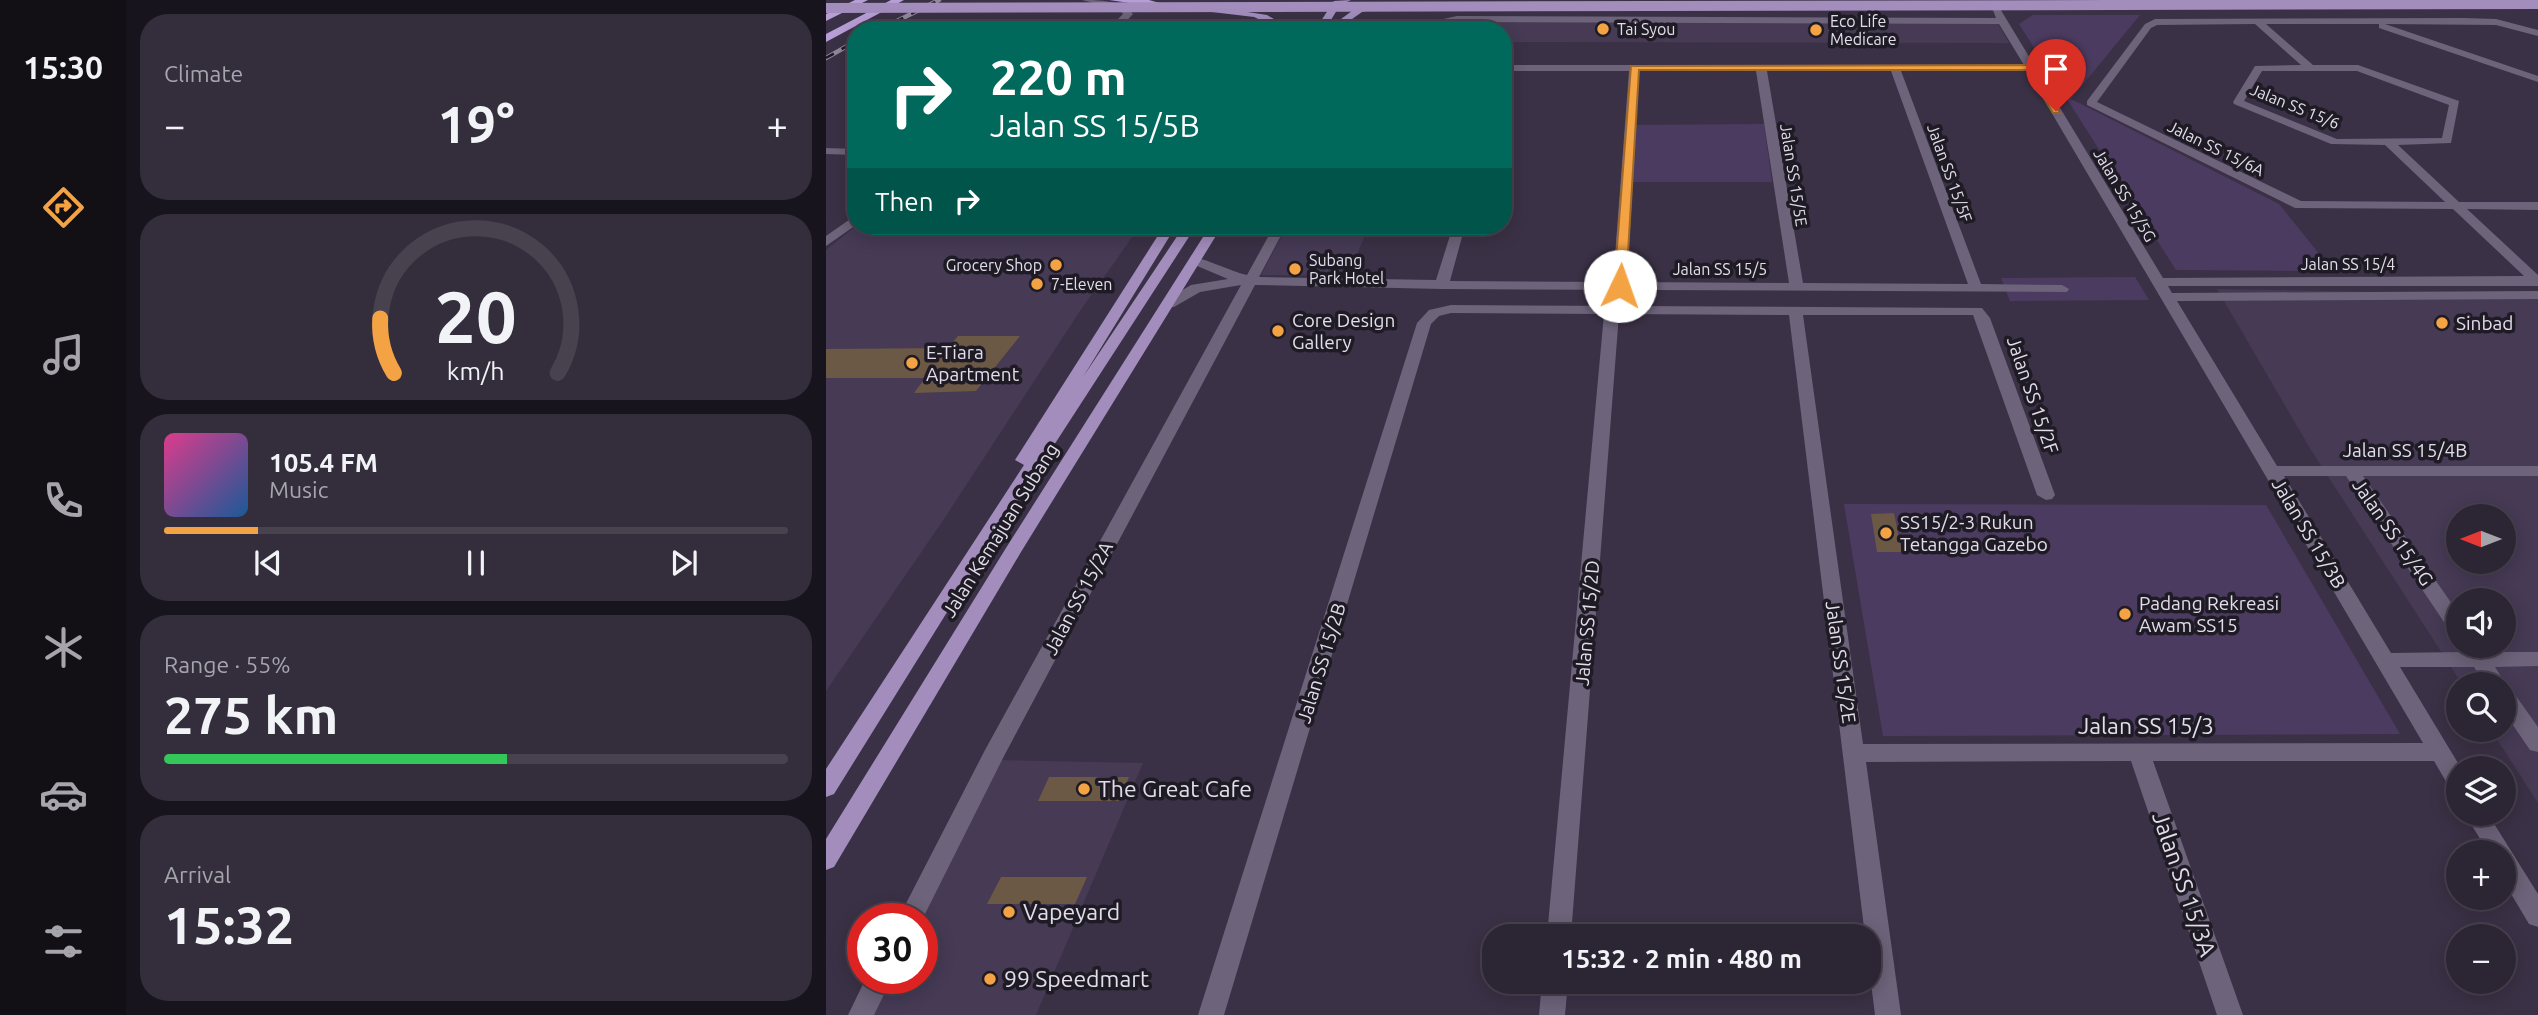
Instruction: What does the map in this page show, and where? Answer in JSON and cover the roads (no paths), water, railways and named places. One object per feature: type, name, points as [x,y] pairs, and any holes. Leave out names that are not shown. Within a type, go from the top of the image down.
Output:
[{"type":"highway","points":[[827,14],[863,0]]},
{"type":"highway","points":[[860,21],[899,0]]},
{"type":"highway","points":[[1114,0],[1219,4],[1339,4]]},
{"type":"highway","points":[[826,39],[847,28]]},
{"type":"main road","points":[[826,1],[1079,0]]},
{"type":"main road","points":[[1905,3],[1999,14]]},
{"type":"main road","points":[[1339,4],[2538,6]]},
{"type":"main road","points":[[1339,4],[1350,6],[1342,21]]},
{"type":"main road","points":[[1327,21],[1339,4]]},
{"type":"main road","points":[[1346,21],[1359,10],[1391,4]]},
{"type":"main road","points":[[827,14],[1596,4],[2538,6]]},
{"type":"main road","points":[[2028,6],[2060,7]]},
{"type":"main road","points":[[1142,8],[1232,11],[1275,21]]},
{"type":"main road","points":[[970,560],[1038,432],[1164,235]]},
{"type":"main road","name":"Jalan Kemajuan Subang","points":[[826,788],[970,560],[1184,235]]},
{"type":"main road","name":"Jalan Kemajuan Subang","points":[[826,860],[1012,552],[1210,235]]},
{"type":"street","points":[[1086,0],[1123,8],[1128,14],[1124,21]]},
{"type":"street","points":[[1448,21],[1999,14],[2028,6]]},
{"type":"street","name":"Jalan SS 15/5G","points":[[1999,14],[2164,290]]},
{"type":"street","points":[[2258,22],[2479,21],[2538,33]]},
{"type":"street","name":"Jalan SS 15/6A","points":[[2258,22],[2155,22],[2148,26],[2091,103],[2300,205],[2458,203],[2538,206]]},
{"type":"street","points":[[2258,22],[2309,67]]},
{"type":"street","points":[[2369,22],[2538,79]]},
{"type":"street","name":"Jalan SS 15/6","points":[[2309,67],[2358,68],[2455,103],[2447,141],[2388,142],[2335,142],[2238,102],[2259,68],[2309,67]]},
{"type":"street","points":[[1512,68],[2030,68]]},
{"type":"street","points":[[1620,286],[1634,68]]},
{"type":"street","name":"Jalan SS 15/5E","points":[[1761,68],[1797,287]]},
{"type":"street","name":"Jalan SS 15/5F","points":[[1895,68],[1976,288]]},
{"type":"street","points":[[2388,142],[2458,203],[2537,278]]},
{"type":"street","points":[[826,151],[847,152]]},
{"type":"street","points":[[826,242],[847,226]]},
{"type":"street","name":"Jalan SS 15/2A","points":[[918,903],[1012,720],[1275,235]]},
{"type":"street","points":[[1442,285],[1456,235]]},
{"type":"street","name":"Jalan SS 15/5","points":[[1195,260],[1221,275],[1251,280],[1442,285],[2062,289]]},
{"type":"street","name":"Jalan SS 15/4","points":[[2164,290],[2537,278]]},
{"type":"street","name":"Jalan SS 15/5","points":[[1169,304],[1196,288],[1251,280]]},
{"type":"street","name":"Jalan SS 15/4","points":[[2164,290],[2538,295]]},
{"type":"street","name":"Jalan SS 15/3B","points":[[2164,290],[2446,763]]},
{"type":"street","name":"Jalan SS 15/2B","points":[[1211,1015],[1424,323],[1434,313],[1451,309],[1612,309]]},
{"type":"street","points":[[1612,309],[1795,309]]},
{"type":"street","name":"Jalan SS 15/2D","points":[[1560,924],[1612,309]]},
{"type":"street","name":"Jalan SS 15/2F","points":[[1795,309],[1977,311],[1983,318],[2046,495]]},
{"type":"street","name":"Jalan SS 15/2E","points":[[1795,309],[1888,1015]]},
{"type":"street","name":"Jalan SS 15/4B","points":[[2271,471],[2538,471]]},
{"type":"street","name":"Jalan SS 15/4G","points":[[2351,471],[2446,610]]},
{"type":"street","points":[[2384,660],[2446,654]]},
{"type":"street","points":[[2516,657],[2538,659]]},
{"type":"street","points":[[2516,712],[2538,744]]},
{"type":"street","name":"Jalan SS 15/3A","points":[[2138,752],[2230,1015]]},
{"type":"street","name":"Jalan SS 15/3","points":[[1853,753],[2439,752]]},
{"type":"street","points":[[2516,880],[2538,916]]},
{"type":"street","points":[[861,1015],[871,994]]},
{"type":"street","points":[[1552,1015],[1554,994]]},
{"type":"railway","points":[[897,21],[939,0]]},
{"type":"railway","points":[[826,58],[847,46]]},
{"type":"place","name":"Tai Syou","points":[[1603,29]]},
{"type":"place","name":"Eco Life Medicare","points":[[1816,30]]},
{"type":"place","name":"Grocery Shop","points":[[1056,265]]},
{"type":"place","name":"Subang Park Hotel","points":[[1295,269]]},
{"type":"place","name":"7-Eleven","points":[[1037,284]]},
{"type":"place","name":"Sinbad","points":[[2442,323]]},
{"type":"place","name":"Core Design Gallery","points":[[1278,331]]},
{"type":"place","name":"E-Tiara Apartment","points":[[912,363]]},
{"type":"place","name":"SS15/2-3 Rukun Tetangga Gazebo","points":[[1886,533]]},
{"type":"place","name":"Padang Rekreasi Awam SS15","points":[[2125,614]]},
{"type":"place","name":"The Great Cafe","points":[[1084,789]]},
{"type":"place","name":"Vapeyard","points":[[1009,912]]},
{"type":"place","name":"99 Speedmart","points":[[990,979]]}]
